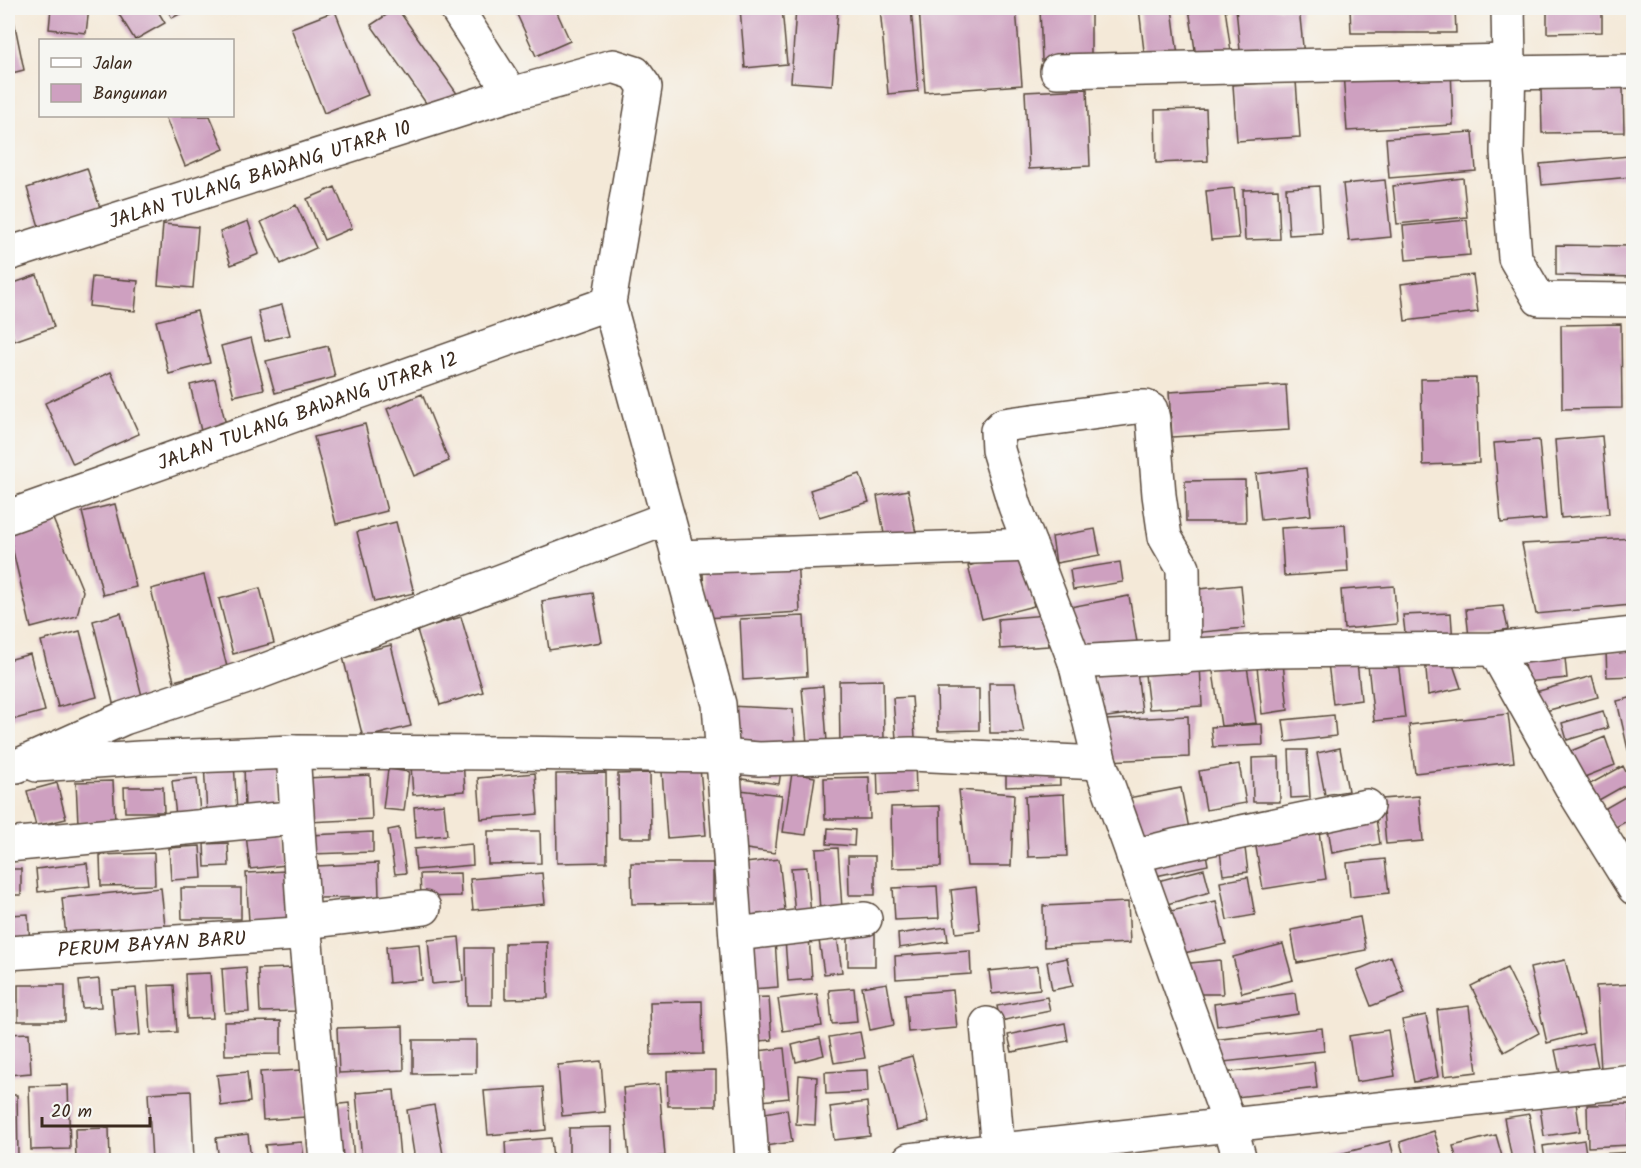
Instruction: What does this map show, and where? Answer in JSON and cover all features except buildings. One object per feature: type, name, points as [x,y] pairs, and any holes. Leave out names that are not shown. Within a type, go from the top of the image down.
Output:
[{"type":"street","points":[[456,8],[511,94]]},
{"type":"street","points":[[1508,8],[1507,153],[1515,258],[1539,299],[1634,300]]},
{"type":"street","name":"JALAN TULANG BAWANG UTARA 10","points":[[8,254],[511,94],[613,66],[635,73],[645,87],[609,303]]},
{"type":"street","points":[[1057,71],[1509,67],[1634,71]]},
{"type":"street","points":[[609,303],[719,704],[752,1161]]},
{"type":"street","name":"JALAN TULANG BAWANG UTARA 12","points":[[8,517],[609,303]]},
{"type":"street","points":[[1184,657],[1183,568],[1165,537],[1151,410],[1146,407],[1136,407],[1003,426],[997,431],[998,450],[1015,506],[1075,662],[1100,763],[1230,1125],[1240,1161]]},
{"type":"street","points":[[12,767],[124,718],[244,678],[668,518]]},
{"type":"street","points":[[678,557],[1030,545]]},
{"type":"street","points":[[1075,662],[1266,651],[1494,649],[1634,634]]},
{"type":"street","points":[[1494,649],[1573,790],[1634,888]]},
{"type":"street","points":[[12,767],[140,758],[293,752],[722,756],[759,759],[911,754],[1100,763]]},
{"type":"street","points":[[293,752],[301,928],[326,1161]]},
{"type":"street","points":[[1133,856],[1367,806]]},
{"type":"street","points":[[8,845],[290,819]]},
{"type":"street","name":"PERUM BAYAN BARU","points":[[8,953],[301,928],[424,908]]},
{"type":"street","points":[[736,934],[865,919]]},
{"type":"street","points":[[987,1024],[998,1150]]},
{"type":"street","points":[[909,1161],[1634,1081]]}]
